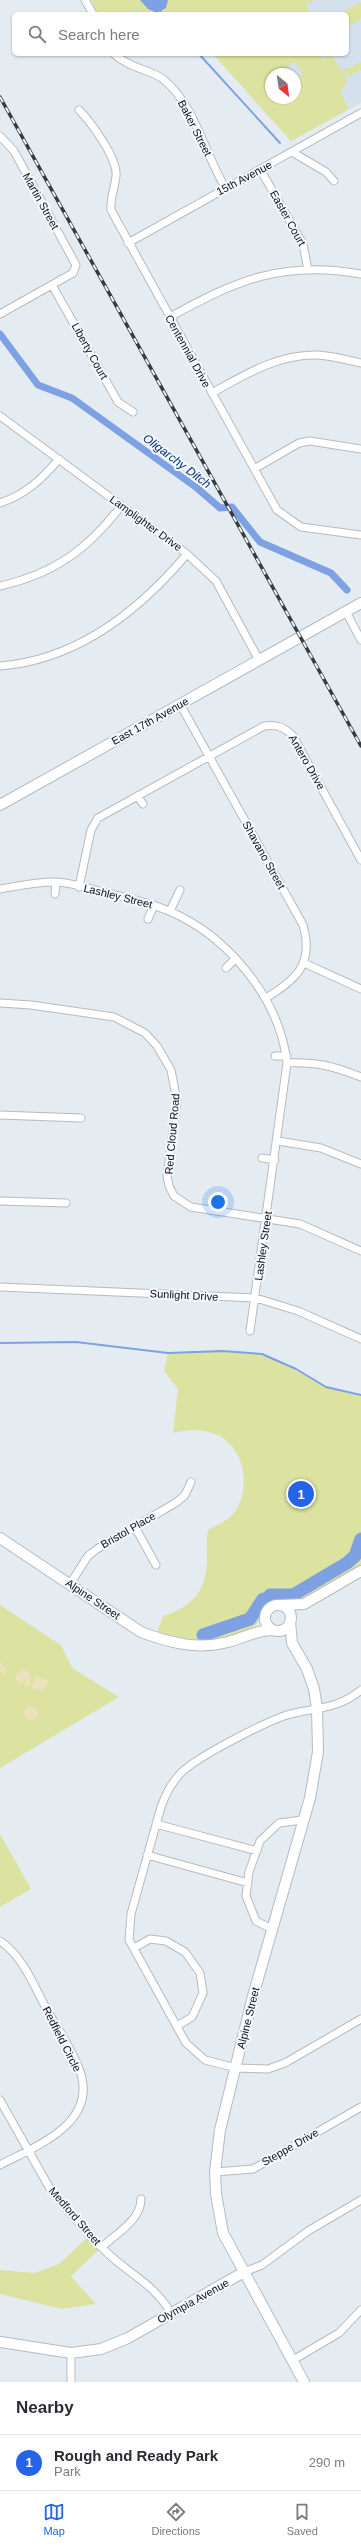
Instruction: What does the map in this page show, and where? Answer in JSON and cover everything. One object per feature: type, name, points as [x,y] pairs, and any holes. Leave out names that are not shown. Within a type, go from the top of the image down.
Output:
[{"type":"street","points":[[85,0],[92,12]]},
{"type":"street","name":"Baker Street","points":[[117,56],[136,69],[162,78],[180,98],[208,151],[213,169],[225,188]]},
{"type":"street","name":"Centennial Drive","points":[[79,110],[92,123],[115,166],[116,176],[111,195],[111,210],[277,510],[291,522],[307,528],[361,535]]},
{"type":"street","name":"15th Avenue","points":[[128,243],[361,113]]},
{"type":"street","name":"Martin Street","points":[[0,136],[14,151],[76,265],[73,273],[52,285]]},
{"type":"street","points":[[292,152],[326,172],[334,181]]},
{"type":"street","name":"Easter Court","points":[[260,169],[303,244],[308,270]]},
{"type":"street","points":[[170,317],[214,293],[244,280],[269,274],[308,270],[361,274]]},
{"type":"street","points":[[0,314],[52,285]]},
{"type":"street","name":"Liberty Court","points":[[52,285],[118,402],[133,412]]},
{"type":"street","points":[[212,393],[259,367],[278,360],[318,355],[361,363]]},
{"type":"street","name":"Lamplighter Drive","points":[[0,416],[187,554],[216,581],[259,660]]},
{"type":"street","points":[[254,469],[299,443],[310,441],[361,449]]},
{"type":"street","points":[[0,503],[27,491],[42,478],[59,459]]},
{"type":"street","points":[[0,586],[42,574],[66,561],[102,531],[122,506]]},
{"type":"street","points":[[0,666],[50,655],[107,628],[145,600],[187,554]]},
{"type":"street","name":"East 17th Avenue","points":[[0,804],[361,603]]},
{"type":"street","points":[[346,612],[361,640]]},
{"type":"street","name":"Shavano Street","points":[[180,704],[303,925],[307,951],[304,963]]},
{"type":"street","name":"Antero Drive","points":[[79,886],[88,829],[98,818],[208,755],[264,726],[281,726],[288,731],[361,860]]},
{"type":"street","points":[[137,796],[142,804]]},
{"type":"street","points":[[55,894],[56,882]]},
{"type":"street","name":"Lashley Street","points":[[0,889],[32,883],[56,882],[137,899],[170,911],[216,942],[235,959],[247,972],[266,998],[283,1035],[287,1060],[278,1141],[250,1332]]},
{"type":"street","points":[[170,911],[180,890]]},
{"type":"street","points":[[148,919],[154,905]]},
{"type":"street","points":[[226,968],[235,959]]},
{"type":"street","points":[[266,998],[285,986],[304,963],[361,989]]},
{"type":"street","name":"Red Cloud Road","points":[[0,1003],[32,1005],[114,1017],[145,1034],[165,1057],[175,1083],[177,1101],[167,1176],[174,1196],[191,1207],[300,1224],[361,1251]]},
{"type":"street","points":[[275,1056],[287,1060],[315,1062],[333,1066],[361,1077]]},
{"type":"street","points":[[0,1115],[81,1118]]},
{"type":"street","points":[[278,1141],[321,1148],[361,1164]]},
{"type":"street","points":[[262,1158],[275,1160]]},
{"type":"street","points":[[0,1201],[66,1203]]},
{"type":"street","name":"Sunlight Drive","points":[[0,1287],[256,1298],[298,1311],[361,1339]]},
{"type":"street","name":"Bristol Place","points":[[70,1584],[92,1553],[177,1502],[187,1492],[191,1482]]},
{"type":"street","points":[[135,1527],[156,1565]]},
{"type":"street","name":"Alpine Street","points":[[0,1538],[141,1632],[176,1644],[191,1646],[228,1642],[255,1632],[274,1630],[292,1643],[307,1669],[317,1708],[318,1752],[303,1820],[272,1929],[220,2130],[215,2172],[216,2194],[223,2233],[304,2382]]},
{"type":"street","points":[[265,1618],[267,1625],[274,1630],[284,1629],[304,1604],[361,1571]]},
{"type":"street","points":[[255,1632],[270,1608],[280,1605],[304,1604]]},
{"type":"street","points":[[280,1605],[287,1609],[290,1620]]},
{"type":"street","name":"Alpine Street","points":[[290,1620],[292,1643]]},
{"type":"street","points":[[361,1690],[351,1699],[331,1708],[317,1708],[287,1715],[262,1726],[183,1771],[167,1790],[156,1824],[131,1914],[129,1940],[186,2043],[205,2060],[236,2068],[268,2069],[285,2063],[361,2020]]},
{"type":"street","points":[[272,1929],[256,1921],[246,1896],[249,1872],[260,1841],[279,1823],[303,1820]]},
{"type":"street","points":[[156,1824],[257,1851]]},
{"type":"street","points":[[147,1855],[248,1883]]},
{"type":"street","points":[[134,1948],[150,1939],[166,1941],[185,1952],[200,1973],[202,1993],[195,2011],[192,2017],[177,2026]]},
{"type":"street","name":"Redfield Circle","points":[[0,1941],[18,1957],[78,2066],[81,2078],[82,2097],[73,2120],[59,2133],[0,2165]]},
{"type":"street","name":"Medford Street","points":[[0,2100],[49,2187],[113,2258],[150,2285],[163,2299],[171,2313]]},
{"type":"street","name":"Steppe Drive","points":[[215,2172],[253,2169],[361,2107]]},
{"type":"street","points":[[102,2247],[136,2217],[141,2207],[141,2198]]},
{"type":"street","name":"Olympia Avenue","points":[[0,2342],[10,2342],[71,2353],[92,2351],[114,2344],[244,2272],[262,2265],[308,2231],[361,2200]]},
{"type":"street","points":[[293,2360],[339,2333],[360,2312]]},
{"type":"street","name":"Olympia Avenue","points":[[0,2337],[10,2342]]},
{"type":"street","points":[[71,2353],[71,2382]]},
{"type":"shaded area","points":[[176,0],[361,0],[361,103],[291,141],[215,56],[349,56],[349,12],[177,12]]},
{"type":"green space","points":[[91,0],[314,0],[306,5],[309,12],[97,12]]},
{"type":"green space","points":[[361,2],[361,19],[349,26],[349,12],[342,12]]},
{"type":"green space","points":[[215,56],[321,56],[323,59],[332,56],[347,77],[345,87],[340,91],[349,109],[291,141]]},
{"type":"green space","points":[[361,62],[361,70],[349,77],[343,70]]},
{"type":"green space","points":[[223,1351],[268,1356],[326,1387],[361,1395],[361,1565],[303,1599],[294,1602],[276,1602],[270,1604],[265,1609],[257,1624],[235,1636],[208,1640],[182,1638],[157,1633],[163,1616],[182,1608],[196,1596],[204,1581],[206,1572],[208,1530],[226,1521],[232,1516],[240,1503],[244,1479],[238,1456],[232,1446],[223,1438],[212,1433],[197,1430],[173,1433],[178,1389],[164,1371],[168,1353]]},
{"type":"green space","points":[[0,1605],[61,1645],[72,1668],[119,1697],[0,1768]]},
{"type":"green space","points":[[0,1834],[31,1889],[0,1907]]},
{"type":"green space","points":[[91,2234],[102,2247],[71,2276],[96,2304],[62,2309],[0,2294],[0,2270],[35,2273],[59,2264]]},
{"type":"sand","points":[[0,1662],[6,1668],[5,1675],[0,1672]]},
{"type":"sand","points":[[23,1670],[29,1672],[31,1676],[28,1688],[25,1686],[25,1679],[21,1685],[15,1678],[17,1673]]},
{"type":"sand","points":[[37,1676],[48,1680],[47,1686],[41,1691],[32,1688],[34,1678]]},
{"type":"sand","points":[[28,1706],[34,1706],[38,1710],[38,1716],[34,1720],[28,1720],[24,1716],[24,1710]]},
{"type":"water","points":[[140,0],[168,0],[166,8],[159,12],[148,9]]},
{"type":"waterway","points":[[201,56],[280,143]]},
{"type":"waterway","name":"Oligarchy Ditch","points":[[0,334],[38,385],[72,398],[197,488],[220,508],[232,507],[260,542],[331,573],[347,590]]},
{"type":"waterway","points":[[0,1343],[76,1342],[168,1353],[223,1351],[262,1354],[296,1369],[326,1387],[361,1395]]},
{"type":"waterway","points":[[270,1595],[293,1595],[347,1563],[355,1556],[361,1539]]},
{"type":"waterway","points":[[203,1635],[250,1619],[263,1599]]},
{"type":"railway","points":[[0,97],[361,746]]},
{"type":"place","name":"Rough and Ready Park","points":[[301,1494]]}]
